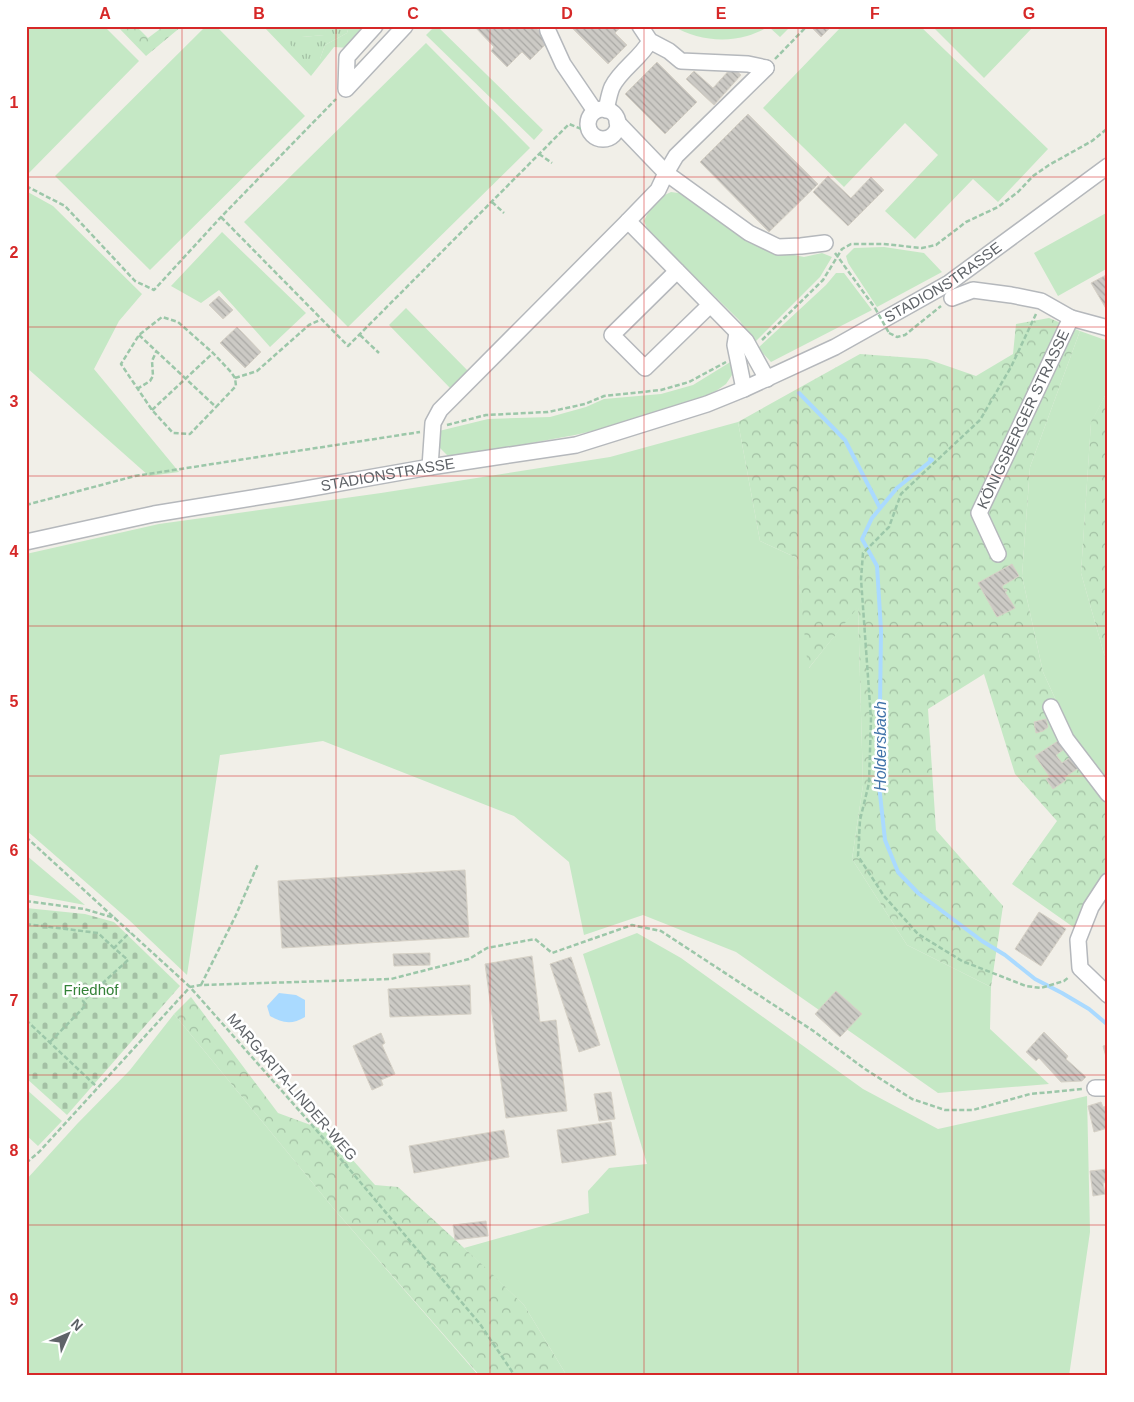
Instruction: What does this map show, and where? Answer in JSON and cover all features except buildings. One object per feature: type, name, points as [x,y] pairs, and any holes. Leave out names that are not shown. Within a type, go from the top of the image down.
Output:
[{"type":"street","points":[[346,89],[347,57],[375,26]]},
{"type":"street","points":[[346,89],[404,26]]},
{"type":"street","points":[[547,26],[563,64],[601,110],[616,117],[617,122],[666,173],[749,233],[778,246],[801,246],[825,242]]},
{"type":"street","points":[[640,26],[650,41],[669,51],[682,61],[748,64],[766,68]]},
{"type":"street","points":[[617,122],[614,133],[604,139],[599,139],[589,132],[588,120],[601,110],[619,76],[646,48],[650,41]]},
{"type":"street","points":[[430,466],[433,423],[440,410],[658,190],[676,156],[766,68]]},
{"type":"street","name":"STADIONSTRASSE","points":[[26,542],[154,514],[430,466],[576,445],[707,404],[767,379],[835,347],[949,283],[1108,166]]},
{"type":"street","points":[[628,221],[737,333],[735,345],[744,352],[767,379]]},
{"type":"street","points":[[677,271],[612,335],[645,368],[710,305]]},
{"type":"street","points":[[952,298],[973,290],[1041,301],[1071,318]]},
{"type":"street","name":"KÖNIGSBERGER STRASSE","points":[[998,554],[978,513],[1071,318],[1108,328]]},
{"type":"street","points":[[744,352],[744,389]]},
{"type":"street","points":[[1051,707],[1066,739],[1108,794]]},
{"type":"street","points":[[1108,881],[1091,907],[1078,940],[1080,968],[1108,995]]},
{"type":"path","points":[[766,68],[807,26]]},
{"type":"path","points":[[26,186],[65,206],[135,281],[154,290],[221,217],[346,89]]},
{"type":"path","points":[[221,217],[320,320],[348,346],[569,124],[589,132]]},
{"type":"path","points":[[26,505],[135,476],[432,430],[486,415],[548,412],[585,404],[604,396],[661,390],[689,382],[756,345],[823,280],[839,257],[842,249],[851,244],[883,244],[922,248],[936,246],[966,222],[998,207],[1018,192],[1033,176],[1092,141],[1108,128]]},
{"type":"path","points":[[539,154],[552,163]]},
{"type":"path","points":[[492,202],[504,213]]},
{"type":"path","points":[[839,257],[875,308],[889,333],[897,337],[906,335],[952,298]]},
{"type":"path","points":[[1041,301],[1011,367],[980,420],[901,494],[889,527],[863,553],[861,579],[870,719],[869,784],[860,820],[858,856],[884,896],[918,934],[962,961],[1026,986],[1041,988],[1064,981]]},
{"type":"path","points":[[162,317],[178,322],[213,352],[235,378],[236,386],[190,434],[173,433],[152,410],[121,364],[139,335],[162,317]]},
{"type":"path","points":[[235,378],[257,371],[309,325],[320,320]]},
{"type":"path","points":[[360,334],[379,353]]},
{"type":"path","points":[[139,335],[216,407]]},
{"type":"path","points":[[138,389],[150,381],[153,376],[152,361],[156,352]]},
{"type":"path","points":[[152,410],[213,352]]},
{"type":"path","name":"MARGARITA-LINDER-WEG","points":[[26,837],[190,987],[312,1125],[473,1316],[515,1376]]},
{"type":"path","points":[[201,985],[236,915],[258,864]]},
{"type":"path","points":[[26,901],[84,909],[116,919]]},
{"type":"path","points":[[26,924],[98,933],[128,960],[83,1001],[86,1005],[50,1042]]},
{"type":"path","points":[[26,1163],[39,1152],[190,987],[201,985],[390,978],[469,959],[487,948],[535,939],[552,953],[632,925],[662,931],[912,1099],[945,1110],[973,1110],[1030,1094],[1102,1088]]},
{"type":"path","points":[[114,948],[130,932]]},
{"type":"path","points":[[26,1020],[97,1087]]},
{"type":"green space","points":[[26,26],[104,26],[139,61],[26,176]]},
{"type":"green space","points":[[117,26],[136,26],[148,38],[164,26],[182,26],[146,56]]},
{"type":"green space","points":[[206,26],[216,26],[305,116],[150,270],[55,176]]},
{"type":"green space","points":[[263,26],[327,26],[325,35],[302,37],[320,59],[325,45],[347,33],[349,26],[380,26],[365,49],[334,47],[311,76]]},
{"type":"green space","points":[[327,26],[349,26],[347,33],[325,45],[320,59],[307,68],[288,41],[302,37],[324,35]]},
{"type":"green space","points":[[435,26],[543,130],[534,140],[426,35]]},
{"type":"green space","points":[[673,26],[791,26],[780,37],[769,27],[747,36],[719,39],[699,37]]},
{"type":"green space","points":[[842,26],[920,26],[1048,149],[998,202],[973,179],[915,239],[885,211],[938,155],[905,123],[844,187],[763,108]]},
{"type":"green space","points":[[932,26],[1034,26],[984,78]]},
{"type":"green space","points":[[426,43],[530,148],[348,327],[244,222]]},
{"type":"green space","points":[[26,191],[53,206],[142,294],[119,321],[94,369],[179,472],[149,476],[26,367]]},
{"type":"green space","points":[[671,192],[685,194],[775,251],[804,257],[822,253],[832,257],[820,277],[754,343],[740,321],[648,231],[644,221],[649,212],[658,200]]},
{"type":"green space","points":[[1108,212],[1108,268],[1058,296],[1034,253]]},
{"type":"green space","points":[[222,232],[306,313],[270,347],[219,290],[201,303],[171,286]]},
{"type":"green space","points":[[884,247],[924,253],[942,272],[877,307],[848,263],[846,256],[854,248]]},
{"type":"green space","points":[[836,273],[844,273],[872,310],[771,362],[758,348],[826,285]]},
{"type":"green space","points":[[406,308],[468,371],[450,388],[389,325]]},
{"type":"green space","points":[[1049,318],[1080,331],[1030,467],[1022,576],[1043,672],[1070,731],[1108,787],[1108,874],[1076,929],[1012,884],[1057,821],[1015,774],[984,674],[928,709],[936,830],[1003,906],[991,987],[907,945],[852,859],[863,785],[858,607],[808,669],[797,558],[760,541],[738,422],[860,354],[927,359],[976,376],[1013,354],[1016,324]]},
{"type":"green space","points":[[1080,331],[1108,341],[1108,390],[1091,423],[1081,573],[1108,668],[1108,787],[1070,731],[1043,672],[1022,576],[1030,467]]},
{"type":"green space","points":[[732,361],[732,375],[726,384],[716,391],[690,403],[614,426],[454,457],[449,457],[440,448],[439,431],[488,419],[550,417],[586,407],[604,399],[661,394],[693,385]]},
{"type":"green space","points":[[1108,390],[1108,668],[1081,573],[1091,422]]},
{"type":"green space","points":[[738,422],[760,541],[797,558],[809,668],[858,606],[863,785],[852,859],[907,945],[991,987],[990,1029],[1049,1084],[938,1093],[736,952],[643,915],[584,935],[569,862],[514,816],[323,741],[220,755],[187,975],[129,920],[26,830],[26,554],[159,524],[381,493],[610,457]]},
{"type":"green space","points":[[26,855],[85,905],[26,894]]},
{"type":"green space","name":"Friedhof","points":[[26,908],[85,914],[114,922],[180,986],[67,1115],[26,1078]]},
{"type":"green space","points":[[637,933],[681,958],[863,1089],[938,1129],[1087,1096],[1090,1232],[1069,1376],[567,1376],[524,1305],[464,1248],[589,1213],[588,1191],[609,1168],[647,1164],[583,954]]},
{"type":"green space","points":[[191,997],[278,1113],[327,1131],[375,1185],[398,1187],[524,1305],[567,1376],[480,1376],[334,1209],[174,1014]]},
{"type":"green space","points":[[174,1014],[334,1209],[479,1376],[26,1376],[26,1180],[130,1070]]},
{"type":"green space","points":[[26,1089],[62,1121],[38,1146],[26,1135]]},
{"type":"water","points":[[279,993],[296,995],[305,1000],[305,1017],[287,1022],[270,1016],[267,1006]]},
{"type":"waterway","name":"Holdersbach","points":[[799,393],[845,440],[880,508]]},
{"type":"waterway","name":"Holdersbach","points":[[930,459],[932,460],[897,488],[872,518],[862,539],[877,566],[881,630],[879,785],[885,840],[898,872],[918,893],[982,941],[1005,955],[1035,979],[1089,1009],[1108,1025]]}]
